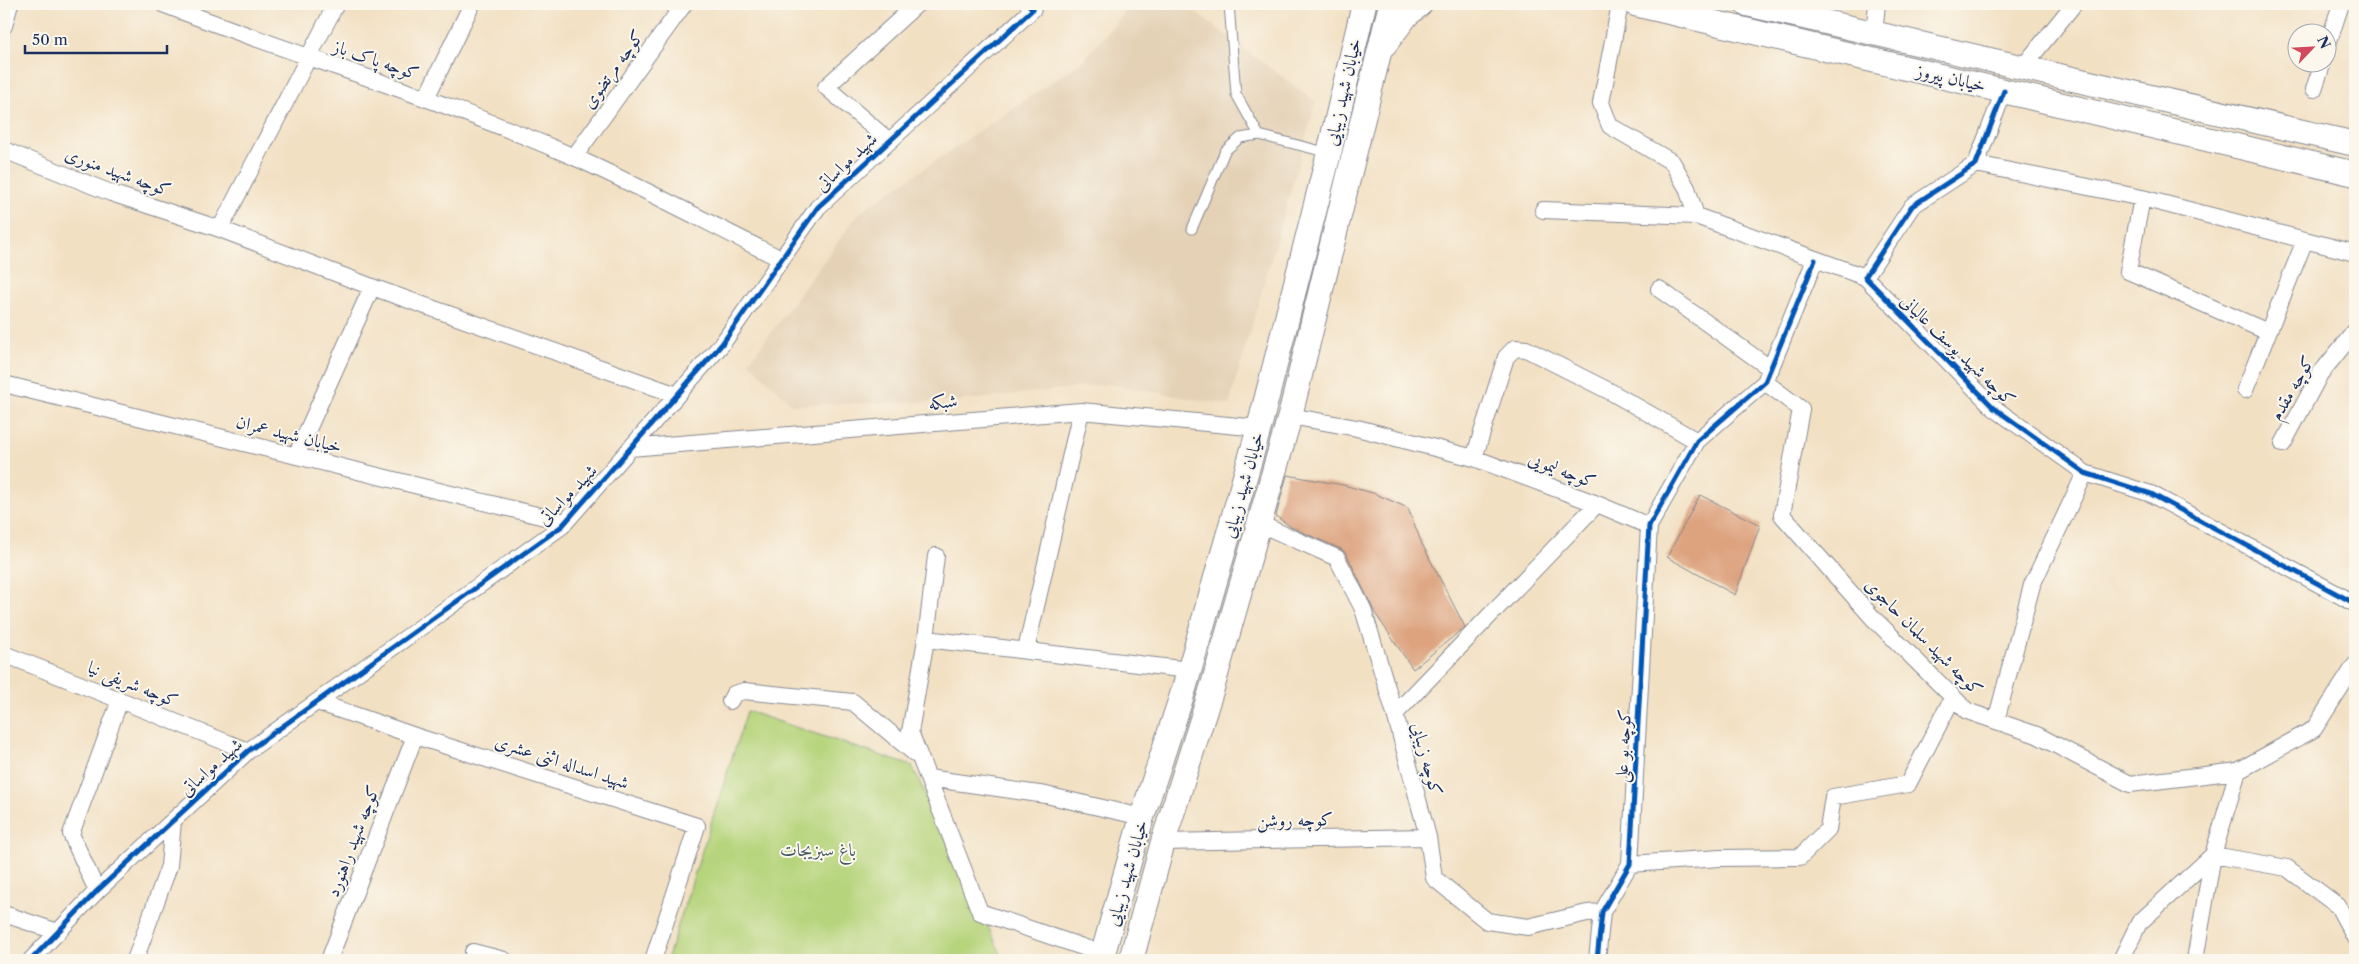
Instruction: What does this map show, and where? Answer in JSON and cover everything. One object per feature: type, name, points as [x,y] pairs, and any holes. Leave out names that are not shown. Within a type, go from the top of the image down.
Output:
[{"type":"main road","points":[[1347,4],[1357,32]]},
{"type":"main road","name":"خیابان شهید زیبایی","points":[[1102,957],[1142,817],[1190,670],[1259,428],[1329,153],[1364,4]]},
{"type":"main road","name":"خیابان شهید زیبایی","points":[[1131,960],[1163,842],[1213,685],[1290,416],[1391,4]]},
{"type":"main road","points":[[1378,56],[1393,32],[1420,4]]},
{"type":"main road","name":"خیابان پیروز","points":[[1635,4],[2355,174]]},
{"type":"main road","name":"خیابان پیروز","points":[[1747,4],[2355,144]]},
{"type":"street","points":[[4,26],[10,4]]},
{"type":"street","name":"کوچه پاک باز","points":[[164,4],[309,58],[426,98],[574,157],[781,260]]},
{"type":"street","points":[[220,229],[336,4]]},
{"type":"street","points":[[426,98],[472,4]]},
{"type":"street","name":"کوچه مرتضوی","points":[[574,157],[684,4]]},
{"type":"street","points":[[889,140],[826,87],[917,4]]},
{"type":"street","name":"شهید مواساتی","points":[[31,960],[97,891],[248,751],[565,522],[722,344],[818,206],[1033,9],[1028,4]]},
{"type":"street","points":[[1620,4],[1601,103],[1610,126],[1672,162],[1687,188],[1696,216]]},
{"type":"street","points":[[1874,34],[1877,4]]},
{"type":"street","points":[[2022,68],[2074,4]]},
{"type":"street","points":[[2335,22],[2341,4]]},
{"type":"street","points":[[2314,89],[2320,72]]},
{"type":"street","points":[[1543,210],[1696,216],[1865,277],[1912,206],[1976,164],[2004,91]]},
{"type":"street","name":"کوچه شهید منوری","points":[[4,150],[111,193],[220,229],[372,287],[676,395]]},
{"type":"street","points":[[1976,164],[2142,198],[2355,253]]},
{"type":"street","points":[[2142,198],[2128,271],[2268,332]]},
{"type":"street","points":[[2245,390],[2306,240]]},
{"type":"street","points":[[1597,504],[1649,526],[1696,440],[1768,375],[1815,260]]},
{"type":"street","name":"کوچه شهید یوسف عالیانی","points":[[1865,277],[1994,408],[2085,473],[2151,494],[2355,603]]},
{"type":"street","points":[[296,456],[372,287]]},
{"type":"street","points":[[1659,289],[1768,375]]},
{"type":"street","name":"کوچه مقدم","points":[[2283,444],[2320,374],[2355,331]]},
{"type":"street","points":[[1474,458],[1506,357],[1515,348],[1526,349],[1610,392],[1696,440]]},
{"type":"street","name":"کوچه شهید سلمان حاجوی","points":[[1768,375],[1801,409],[1782,515],[1872,617],[1967,711],[2036,735],[2130,784],[2238,771]]},
{"type":"street","name":"خیابان شهید عمران","points":[[4,384],[565,522]]},
{"type":"street","points":[[1026,650],[1082,411]]},
{"type":"street","name":"شبکه","points":[[630,448],[1082,411],[1259,428]]},
{"type":"street","name":"کوچه لیمویی","points":[[1290,416],[1356,428],[1474,458],[1597,504],[1395,714]]},
{"type":"street","points":[[1996,721],[2032,585],[2085,473]]},
{"type":"street","name":"کوچه زیبایی","points":[[1260,524],[1337,558],[1363,609],[1395,714],[1428,837],[1434,878],[1487,921],[1528,927],[1587,913],[1602,912]]},
{"type":"street","name":"کوچه بو علی","points":[[1597,960],[1602,912],[1630,864],[1649,526]]},
{"type":"street","points":[[936,556],[926,639],[910,732],[980,912],[1102,957]]},
{"type":"street","points":[[926,639],[1190,670]]},
{"type":"street","name":"کوچه شریفی نیا","points":[[4,654],[248,751]]},
{"type":"street","points":[[2195,960],[2213,855],[2238,771],[2314,729],[2355,665]]},
{"type":"street","points":[[730,701],[734,694],[744,691],[853,702],[918,756]]},
{"type":"street","points":[[1630,864],[1720,858],[1800,857],[1828,829],[1833,797],[1908,784],[1953,697]]},
{"type":"street","points":[[97,891],[71,834],[120,700]]},
{"type":"street","name":"شهید اسداله اثنی عشری","points":[[317,702],[415,736],[697,826],[653,960]]},
{"type":"street","name":"کوچه شهید راهنورد","points":[[330,960],[415,736]]},
{"type":"street","points":[[928,778],[1046,795],[1142,817]]},
{"type":"street","points":[[135,960],[169,866],[173,821]]},
{"type":"street","name":"کوچه روشن","points":[[1163,842],[1428,837]]},
{"type":"street","points":[[2213,855],[2287,868],[2338,906],[2355,938]]},
{"type":"street","points":[[2120,960],[2139,923],[2213,855]]},
{"type":"street","points":[[4,914],[58,932]]},
{"type":"street","points":[[473,952],[504,960]]},
{"type":"lane","points":[[1230,4],[1236,94],[1259,135]]},
{"type":"lane","points":[[1192,229],[1224,151],[1240,138],[1259,135],[1329,153]]},
{"type":"shaded area","points":[[1132,4],[1184,4],[1316,102],[1229,405],[1108,384],[959,401],[792,405],[749,362],[860,212],[1083,61]]},
{"type":"green space","name":"باغ سبزیجات","points":[[747,711],[912,766],[1001,954],[1001,960],[667,960]]},
{"type":"building","points":[[1287,475],[1343,485],[1373,493],[1408,508],[1422,544],[1465,627],[1413,669],[1375,613],[1346,553],[1291,527],[1276,516]]},
{"type":"building","points":[[1700,495],[1760,525],[1735,595],[1667,557]]},
{"type":"cycle path","points":[[31,960],[97,891],[248,751],[562,526],[722,344],[818,207],[1033,9],[1028,4]]},
{"type":"cycle path","points":[[2004,91],[1976,164],[1912,206],[1865,277],[1994,408],[2085,473],[2151,494],[2354,603]]},
{"type":"cycle path","points":[[1597,960],[1602,912],[1630,864],[1649,526],[1697,441],[1765,382],[1815,260]]}]
